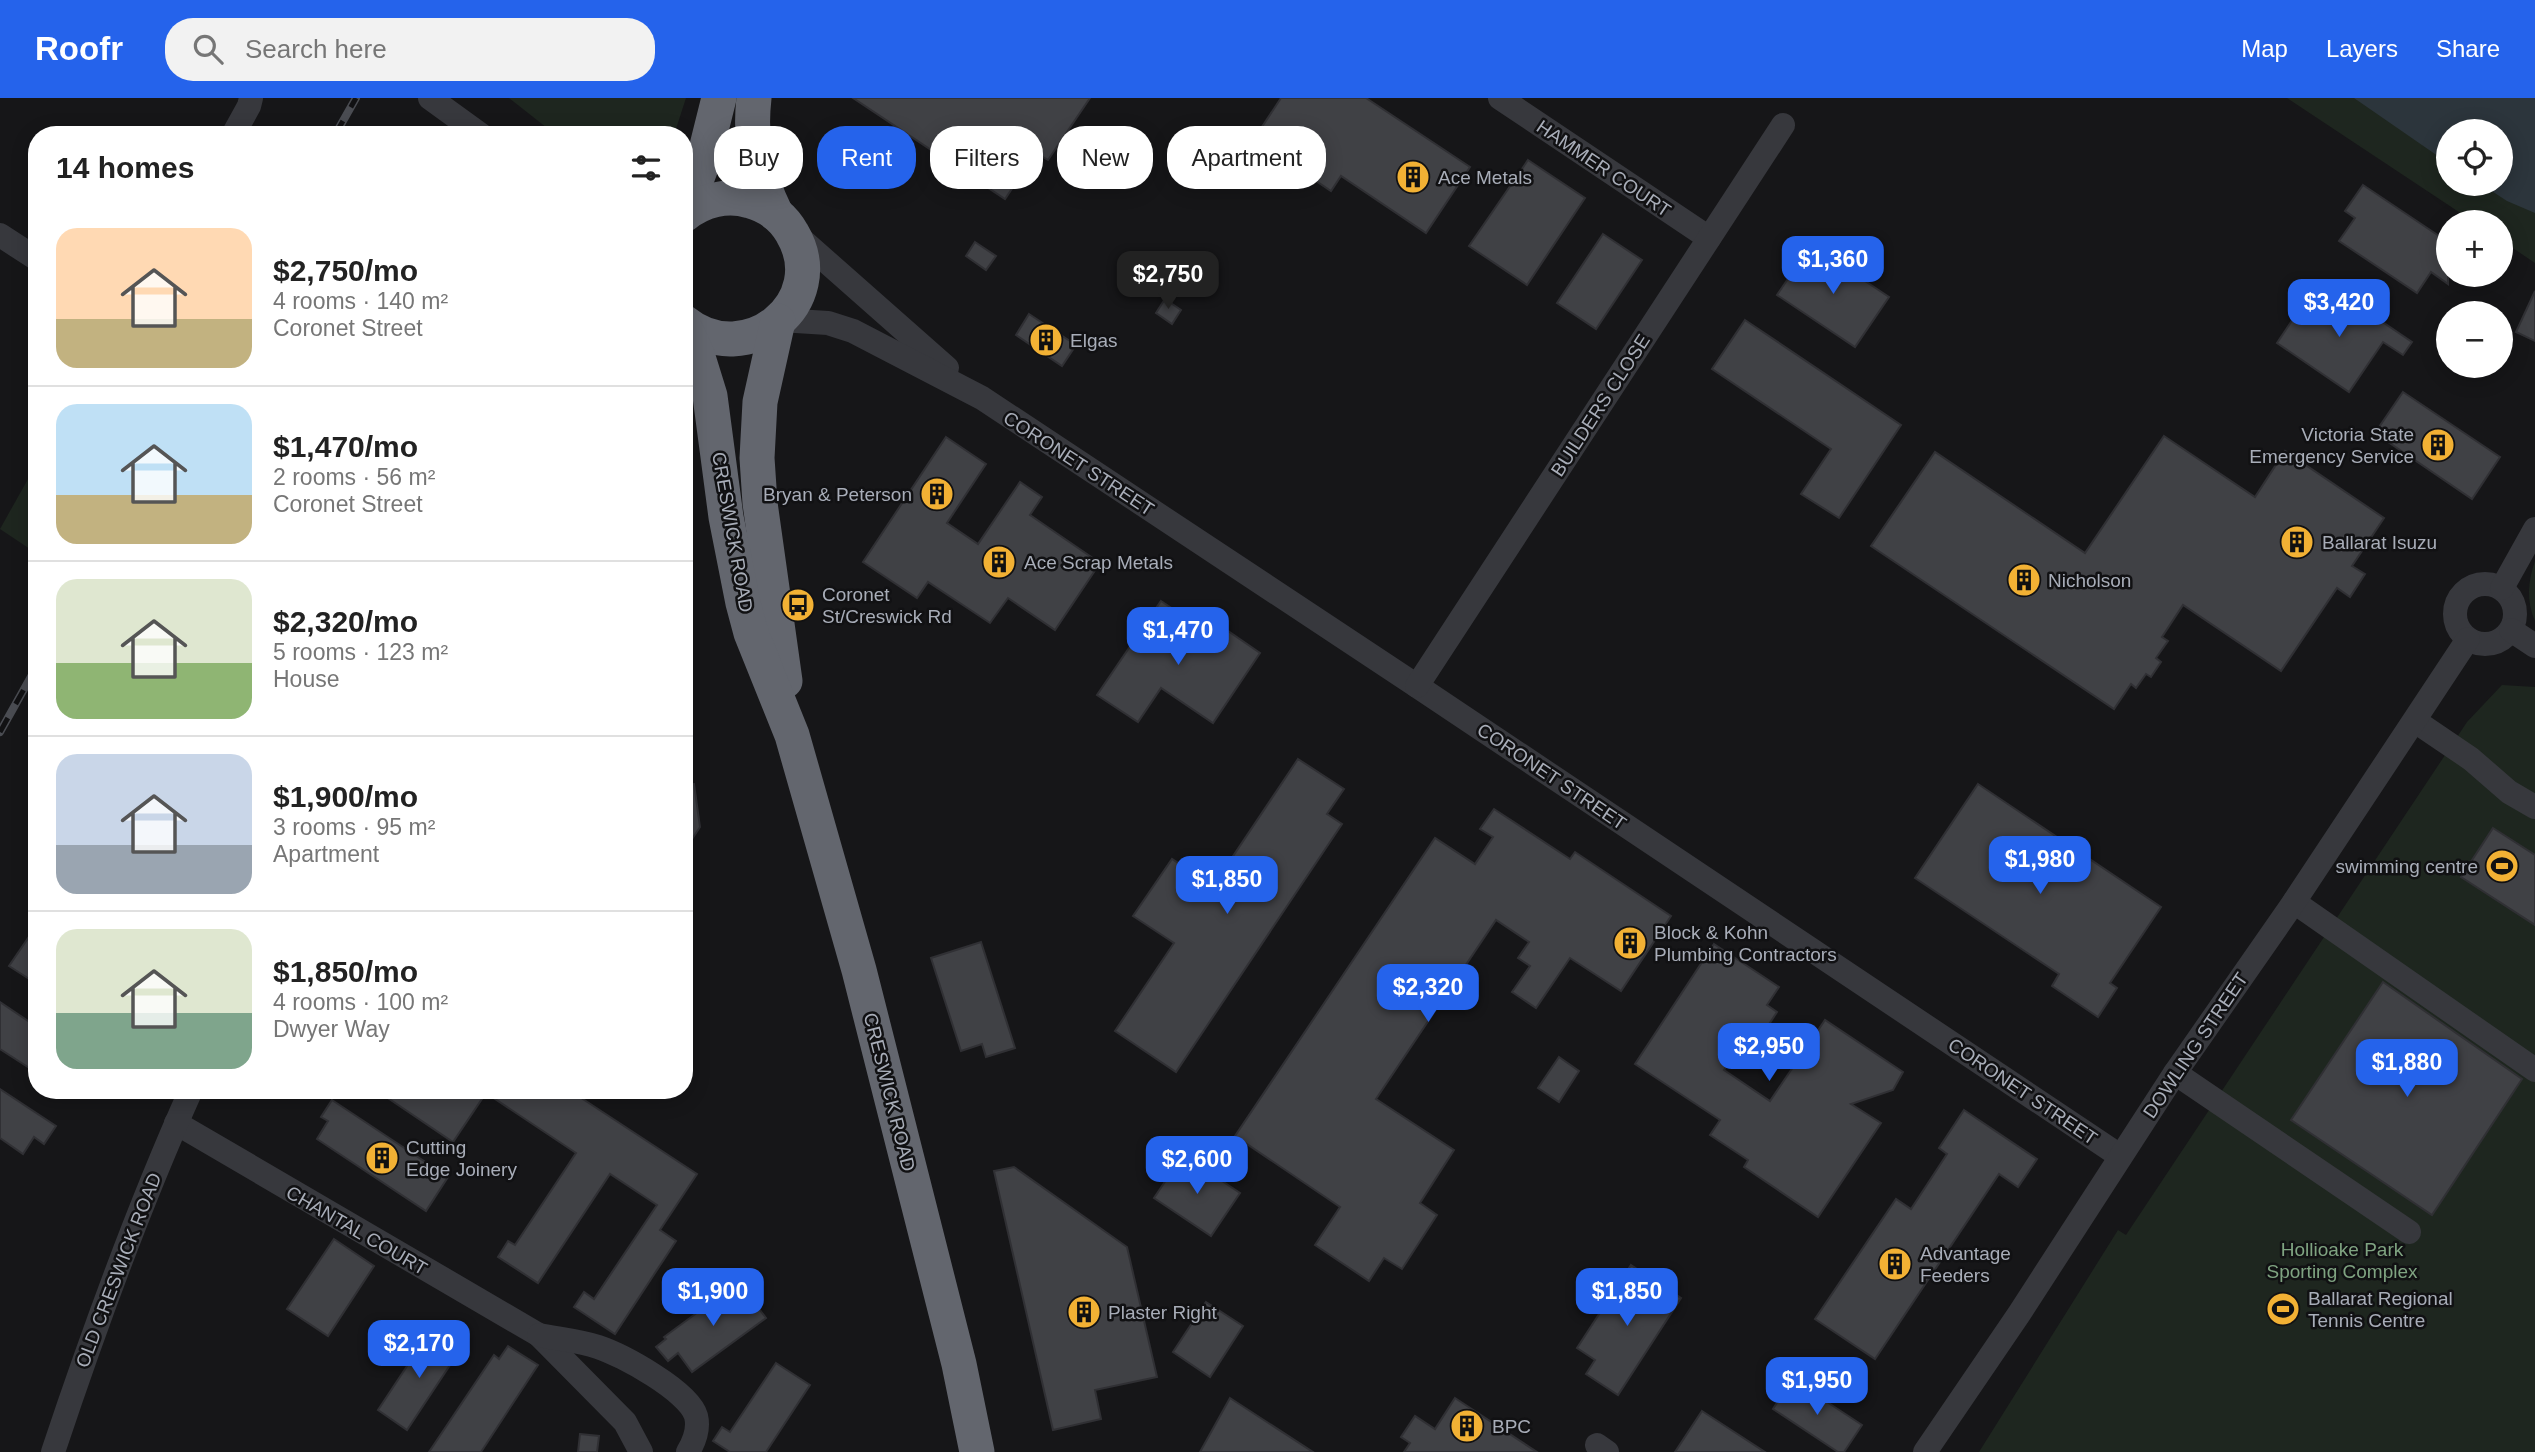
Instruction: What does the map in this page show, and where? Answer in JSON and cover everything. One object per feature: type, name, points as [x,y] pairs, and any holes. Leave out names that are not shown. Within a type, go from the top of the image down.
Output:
[{"type":"highway","points":[[693,189],[703,162],[719,98]]},
{"type":"highway","points":[[693,328],[710,337],[734,340],[757,334],[779,321],[796,298],[801,281],[800,254],[764,189],[754,153],[754,98]]},
{"type":"highway","points":[[693,209],[705,202],[729,198],[754,202],[783,221]]},
{"type":"highway","name":"CRESWICK ROAD","points":[[779,321],[760,402],[757,458],[760,503],[792,735]]},
{"type":"highway","name":"CRESWICK ROAD","points":[[693,345],[710,396],[726,517],[743,603],[755,644],[792,735],[866,997],[959,1364],[977,1452]]},
{"type":"street","points":[[238,126],[251,98]]},
{"type":"street","points":[[422,98],[451,126]]},
{"type":"street","points":[[430,98],[469,126]]},
{"type":"street","name":"HAMMER COURT","points":[[1500,98],[1709,238]]},
{"type":"street","name":"BUILDERS CLOSE","points":[[1416,686],[1783,125]]},
{"type":"street","name":"CORONET STREET","points":[[783,221],[982,398]]},
{"type":"street","points":[[0,235],[28,253]]},
{"type":"street","name":"CORONET STREET","points":[[779,321],[816,321],[839,326],[876,342],[982,398],[2120,1156]]},
{"type":"street","points":[[2502,588],[2535,529]]},
{"type":"street","points":[[2482,583],[2502,588],[2514,604],[2515,618],[2511,630],[2501,640],[2488,644],[2468,639],[2459,629],[2454,617],[2459,597],[2469,588],[2482,583]]},
{"type":"street","points":[[2511,630],[2535,646]]},
{"type":"street","name":"DOWLING STREET","points":[[1925,1452],[2019,1314],[2175,1073],[2294,902],[2468,639]]},
{"type":"street","points":[[2415,721],[2471,759],[2509,792],[2535,807]]},
{"type":"street","points":[[2294,902],[2535,1070]]},
{"type":"street","points":[[2175,1073],[2409,1232]]},
{"type":"street","name":"OLD CRESWICK ROAD","points":[[53,1452],[92,1335],[146,1193],[187,1099]]},
{"type":"street","name":"CHANTAL COURT","points":[[176,1123],[539,1335],[625,1422],[641,1452]]},
{"type":"street","name":"CHANTAL COURT","points":[[539,1335],[599,1348],[658,1377],[682,1397],[696,1415],[695,1439],[688,1452]]},
{"type":"green space","points":[[509,98],[686,98],[677,126],[545,126]]},
{"type":"green space","points":[[2287,98],[2535,98],[2535,263],[2513,248],[2513,210],[2456,210]]},
{"type":"green space","points":[[28,479],[28,548],[0,529]]},
{"type":"green space","points":[[2535,561],[2535,621],[2529,591]]},
{"type":"green space","name":"Hollioake Park Sporting Complex","points":[[2502,685],[2535,687],[2535,1452],[1979,1452],[2118,1230],[2126,1235],[2467,722]]},
{"type":"shaded area","points":[[2354,98],[2535,98],[2535,213],[2499,196],[2513,196],[2513,119],[2436,119],[2436,155]]},
{"type":"building","points":[[853,98],[1090,98],[1071,126],[1057,126],[1057,147],[1048,160],[1043,157],[1043,126],[930,126],[930,149],[916,140],[916,126],[895,126]]},
{"type":"building","points":[[1281,98],[1366,98],[1470,167],[1426,233],[1341,176],[1331,191],[1326,188],[1326,126],[1263,126]]},
{"type":"building","points":[[1528,160],[1585,198],[1527,285],[1469,246]]},
{"type":"building","points":[[2363,185],[2436,234],[2436,276],[2431,272],[2417,293],[2339,241],[2355,218],[2345,211]]},
{"type":"building","points":[[990,189],[1012,189],[1005,199]]},
{"type":"building","points":[[1603,234],[1642,260],[1596,329],[1557,303]]},
{"type":"building","points":[[975,242],[996,256],[986,270],[966,256]]},
{"type":"building","points":[[1811,245],[1889,297],[1855,347],[1777,295]]},
{"type":"building","points":[[2535,291],[2535,341],[2516,332]]},
{"type":"building","points":[[2309,295],[2334,311],[2344,296],[2412,342],[2403,355],[2383,342],[2349,392],[2277,343]]},
{"type":"building","points":[[1165,299],[1181,310],[1172,324],[1156,313]]},
{"type":"building","name":"Elgas","points":[[1029,314],[1076,345],[1062,366],[1016,335]]},
{"type":"building","points":[[1745,320],[1901,425],[1839,518],[1801,494],[1831,449],[1712,369]]},
{"type":"building","name":"Victoria State Emergency Service","points":[[2403,392],[2500,457],[2472,499],[2375,433]]},
{"type":"building","points":[[2164,436],[2255,497],[2285,451],[2384,518],[2352,566],[2365,574],[2350,597],[2337,588],[2281,671],[2183,605],[2162,637],[2168,641],[2156,658],[2161,662],[2151,677],[2146,674],[2136,688],[2131,684],[2114,709],[1871,546],[1935,452],[2085,553]]},
{"type":"building","points":[[946,437],[986,464],[947,523],[978,544],[1020,482],[1042,497],[1030,515],[1100,563],[1055,630],[1008,598],[990,623],[928,582],[917,598],[863,562]]},
{"type":"building","points":[[1161,601],[1218,639],[1225,629],[1260,653],[1213,723],[1161,688],[1138,722],[1097,695]]},
{"type":"building","points":[[1298,759],[1344,789],[1327,814],[1342,824],[1176,1072],[1115,1031],[1174,943],[1133,916],[1172,859],[1213,886]]},
{"type":"building","points":[[693,784],[700,827],[693,838]]},
{"type":"building","points":[[1978,784],[2161,907],[2110,983],[2117,988],[2098,1017],[2052,986],[2059,974],[1915,878]]},
{"type":"building","points":[[1494,809],[1570,859],[1575,852],[1671,916],[1621,991],[1570,958],[1536,1008],[1512,992],[1530,966],[1518,958],[1529,942],[1496,920],[1376,1099],[1454,1150],[1420,1203],[1437,1215],[1402,1269],[1384,1258],[1369,1281],[1315,1245],[1340,1207],[1235,1136],[1435,838],[1475,864],[1493,837],[1480,829]]},
{"type":"building","name":"swimming centre","points":[[2493,828],[2535,855],[2535,925],[2461,877]]},
{"type":"building","points":[[28,938],[28,978],[9,966]]},
{"type":"building","points":[[981,942],[1015,1048],[986,1057],[982,1044],[961,1051],[931,958]]},
{"type":"building","points":[[1714,944],[1779,987],[1767,1005],[1777,1012],[1764,1032],[1754,1025],[1724,1070],[1770,1101],[1825,1020],[1903,1072],[1893,1090],[1851,1104],[1881,1123],[1818,1217],[1744,1167],[1748,1160],[1710,1135],[1720,1120],[1635,1064]]},
{"type":"building","points":[[2383,982],[2522,1079],[2432,1215],[2291,1120]]},
{"type":"building","points":[[0,1002],[28,1021],[28,1067],[0,1049]]},
{"type":"building","points":[[1559,1057],[1579,1071],[1559,1102],[1538,1088]]},
{"type":"building","points":[[0,1089],[56,1126],[44,1144],[34,1137],[23,1154],[0,1138]]},
{"type":"building","points":[[389,1099],[482,1099],[453,1142]]},
{"type":"building","points":[[495,1099],[583,1099],[697,1174],[660,1230],[676,1241],[615,1334],[574,1307],[584,1292],[594,1299],[657,1205],[610,1174],[538,1283],[498,1257],[508,1241],[515,1245],[576,1153]]},
{"type":"building","name":"Cutting Edge Joinery","points":[[332,1100],[448,1177],[426,1211],[317,1139],[328,1121],[321,1117]]},
{"type":"building","name":"Advantage Feeders","points":[[1964,1110],[2037,1159],[2018,1187],[1999,1174],[1875,1359],[1815,1319],[1896,1199],[1911,1209],[1947,1154],[1939,1148]]},
{"type":"building","points":[[1183,1155],[1240,1193],[1211,1236],[1154,1198]]},
{"type":"building","name":"Plaster Right","points":[[1014,1167],[1127,1247],[1157,1377],[1095,1390],[1101,1419],[1053,1430],[994,1171]]},
{"type":"building","points":[[334,1239],[374,1266],[328,1336],[287,1309]]},
{"type":"building","points":[[1631,1265],[1681,1298],[1618,1395],[1586,1374],[1595,1360],[1577,1348]]},
{"type":"building","points":[[739,1282],[766,1318],[692,1372],[678,1353],[668,1361],[656,1347],[666,1339],[664,1337]]},
{"type":"building","points":[[1206,1302],[1243,1326],[1210,1377],[1173,1352]]},
{"type":"building","points":[[438,1332],[455,1343],[451,1348],[458,1353],[407,1430],[378,1410],[429,1333],[435,1337]]},
{"type":"building","points":[[508,1346],[538,1365],[481,1452],[429,1452],[494,1355],[499,1359]]},
{"type":"building","points":[[776,1363],[810,1385],[766,1452],[730,1452],[713,1441],[722,1427],[730,1432]]},
{"type":"building","points":[[1792,1379],[1862,1425],[1844,1452],[1838,1452],[1773,1409]]},
{"type":"building","points":[[1230,1398],[1313,1452],[1200,1452]]},
{"type":"building","name":"BPC","points":[[1455,1398],[1537,1452],[1404,1452],[1410,1443],[1401,1437],[1415,1416],[1435,1429]]},
{"type":"building","points":[[1702,1411],[1765,1452],[1675,1452]]},
{"type":"building","points":[[580,1434],[599,1436],[597,1452],[578,1452]]},
{"type":"railway","points":[[340,126],[356,98]]},
{"type":"railway","points":[[0,732],[28,682]]},
{"type":"place","name":"Ace Metals","points":[[1413,177]]},
{"type":"place","name":"Elgas","points":[[1046,340]]},
{"type":"place","name":"Victoria State Emergency Service","points":[[2438,445]]},
{"type":"place","name":"Bryan & Peterson","points":[[937,494]]},
{"type":"place","name":"Ballarat Isuzu","points":[[2297,542]]},
{"type":"place","name":"Ace Scrap Metals","points":[[999,562]]},
{"type":"place","name":"Nicholson","points":[[2024,580]]},
{"type":"place","name":"Coronet St/Creswick Rd","points":[[798,605]]},
{"type":"place","name":"swimming centre","points":[[2502,866]]},
{"type":"place","name":"Block & Kohn Plumbing Contractors","points":[[1630,943]]},
{"type":"place","name":"Cutting Edge Joinery","points":[[382,1158]]},
{"type":"place","name":"Advantage Feeders","points":[[1895,1264]]},
{"type":"place","name":"Ballarat Regional Tennis Centre","points":[[2283,1309]]},
{"type":"place","name":"Plaster Right","points":[[1084,1312]]},
{"type":"place","name":"BPC","points":[[1467,1426]]}]
